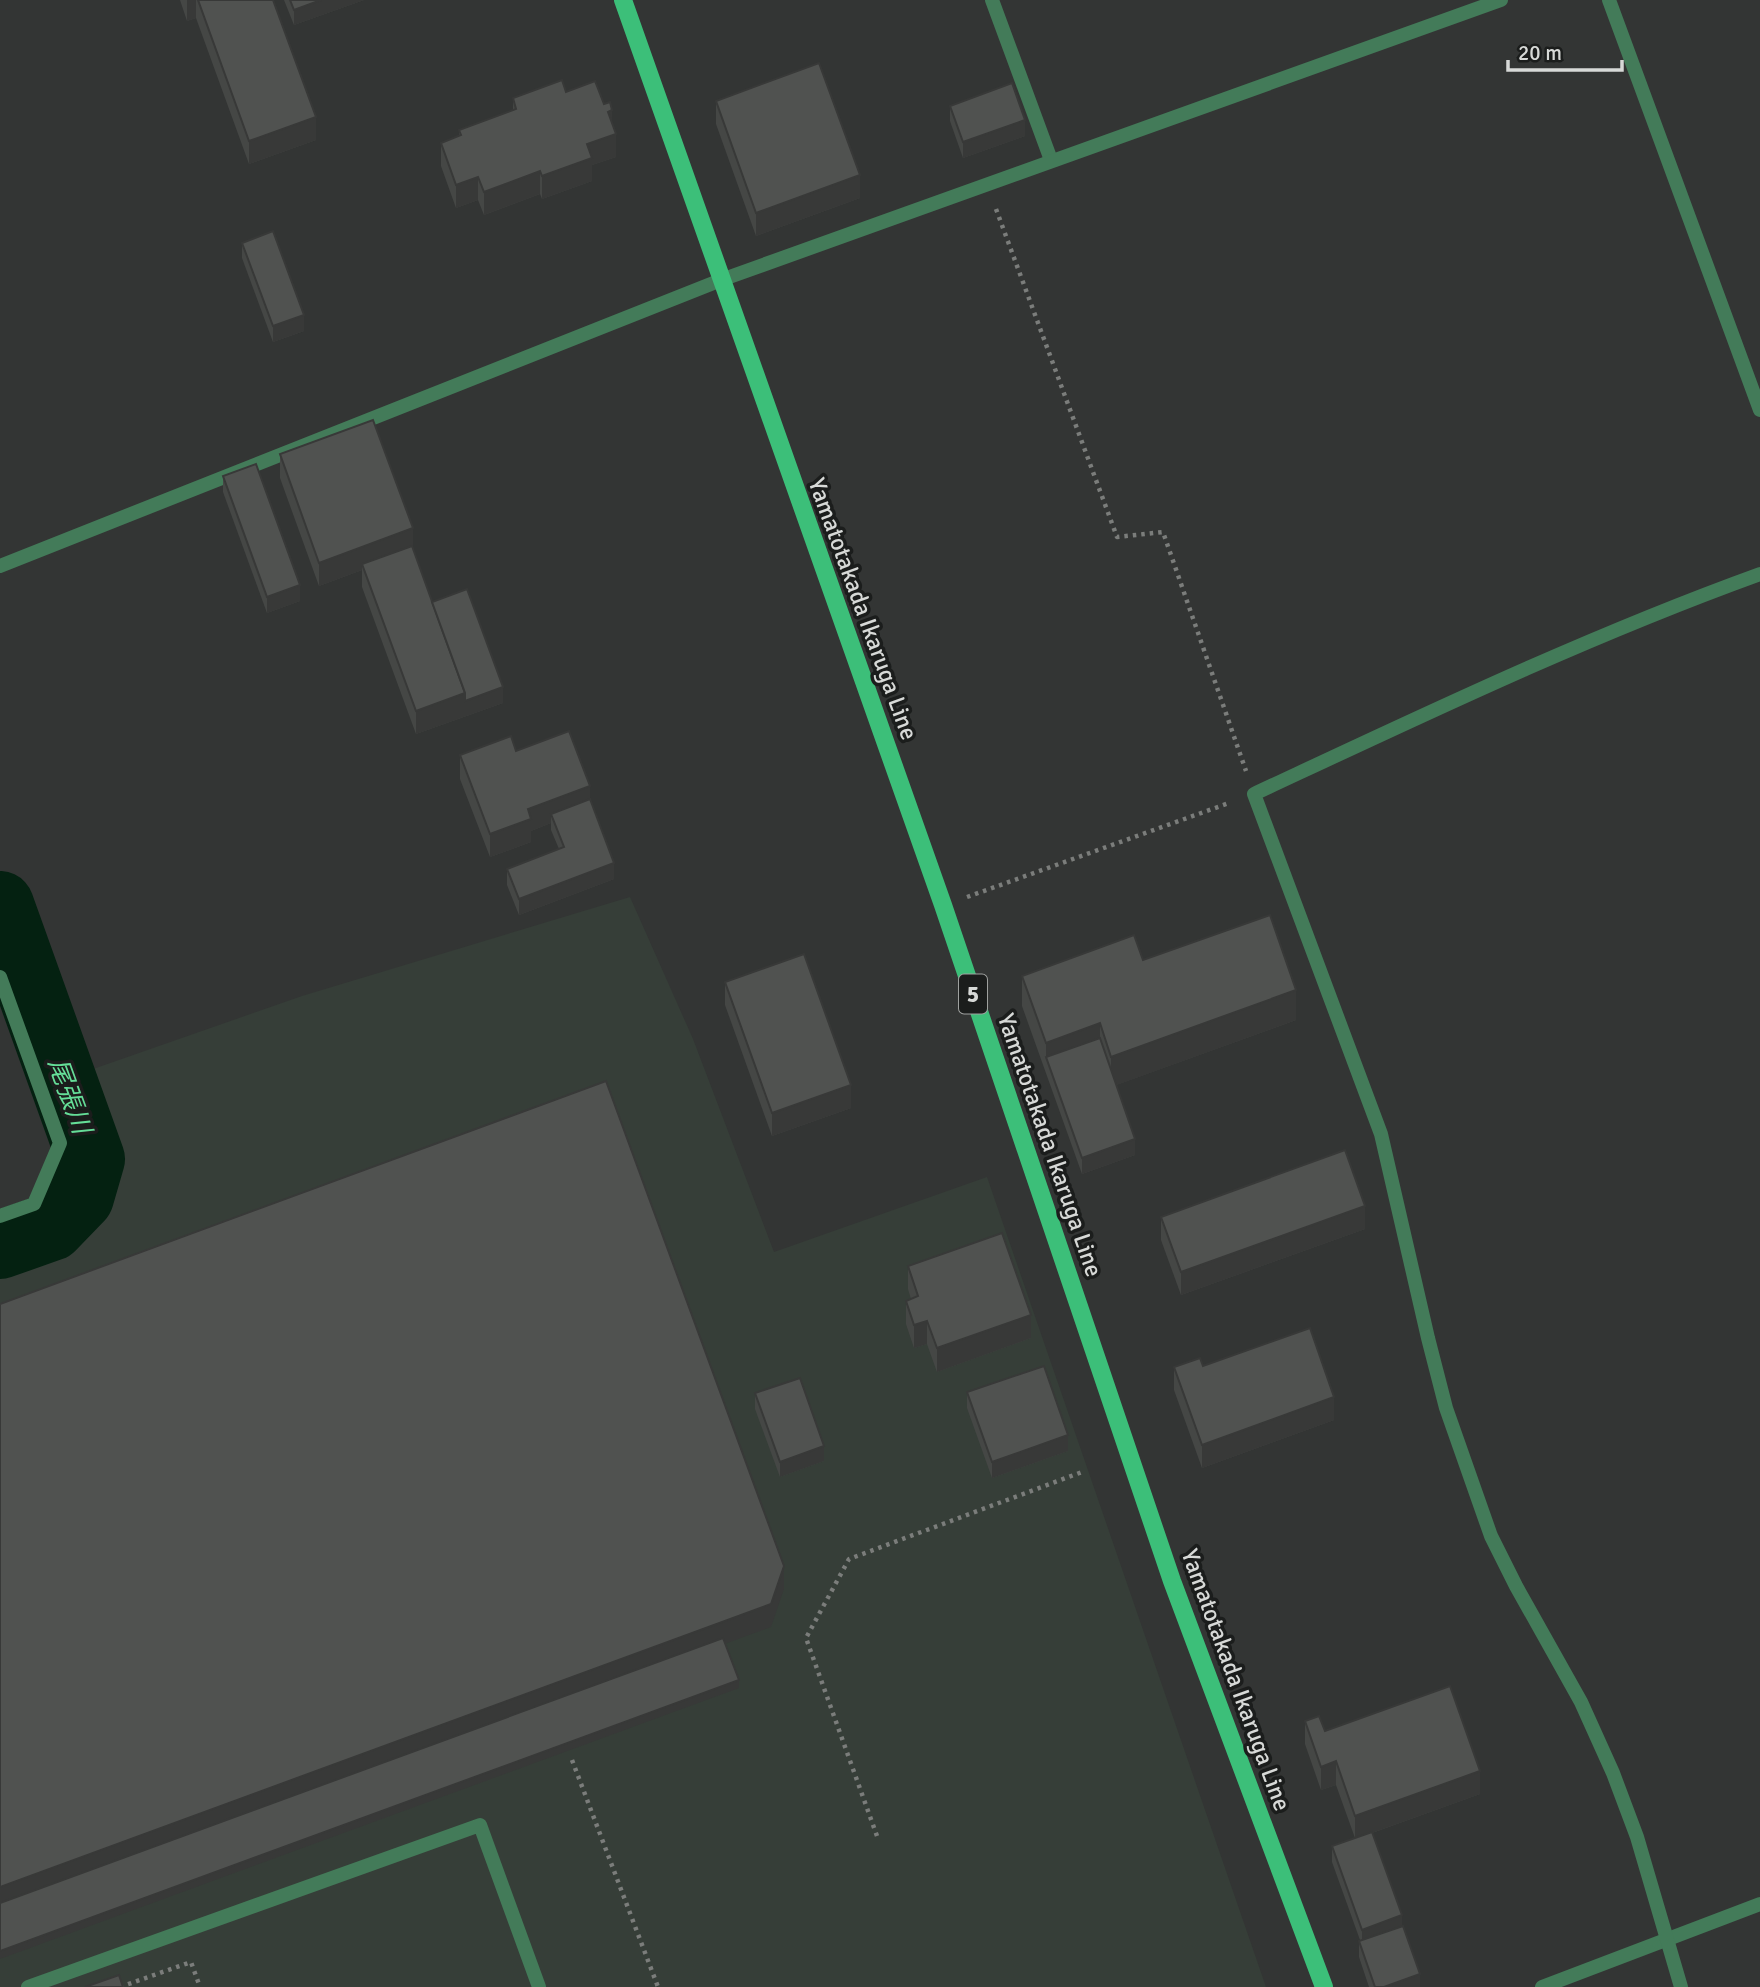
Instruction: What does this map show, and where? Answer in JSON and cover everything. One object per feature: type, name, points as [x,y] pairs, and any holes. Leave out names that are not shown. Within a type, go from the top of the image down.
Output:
[{"type":"main road","name":"Yamatotakada Ikaruga Line","points":[[624,0],[943,905],[1172,1581],[1324,1987]]},
{"type":"street","points":[[992,0],[1051,160]]},
{"type":"street","points":[[0,566],[721,280],[1501,0]]},
{"type":"street","points":[[1609,0],[1760,410]]},
{"type":"street","points":[[1681,1987],[1637,1837],[1613,1773],[1581,1702],[1516,1586],[1491,1535],[1446,1408],[1381,1134],[1254,794],[1613,630],[1760,575]]},
{"type":"street","points":[[0,977],[61,1143],[34,1204],[0,1216]]},
{"type":"street","points":[[28,1987],[480,1825],[539,1987]]},
{"type":"street","points":[[1542,1987],[1760,1904]]},
{"type":"path","points":[[943,905],[1254,794],[1163,532],[1117,537],[987,183]]},
{"type":"path","points":[[877,1836],[806,1638],[849,1559],[1082,1472]]},
{"type":"path","points":[[572,1760],[658,1987]]},
{"type":"path","points":[[120,1987],[191,1962],[201,1987]]},
{"type":"shaded area","points":[[630,897],[693,1039],[774,1252],[987,1177],[1266,1987],[0,1987],[0,1258],[55,1238],[82,1218],[98,1187],[100,1150],[76,1075],[302,996]]},
{"type":"building","points":[[198,0],[273,0],[316,117],[249,141]]},
{"type":"building","points":[[290,0],[321,0],[294,10]]},
{"type":"building","points":[[819,63],[860,175],[756,213],[716,101]]},
{"type":"building","points":[[562,80],[566,92],[595,81],[604,104],[610,102],[612,110],[608,112],[616,134],[587,144],[592,158],[542,176],[540,171],[484,192],[478,177],[456,185],[441,143],[461,135],[459,130],[516,109],[513,98]]},
{"type":"building","points":[[1012,83],[1025,120],[963,142],[950,106]]},
{"type":"building","points":[[273,231],[304,315],[273,326],[242,243]]},
{"type":"building","points":[[373,420],[413,528],[319,563],[280,454]]},
{"type":"building","points":[[256,464],[300,585],[267,597],[223,476]]},
{"type":"building","points":[[412,546],[465,693],[416,711],[362,564]]},
{"type":"building","points":[[467,589],[503,687],[465,701],[465,693],[432,602]]},
{"type":"building","points":[[569,731],[590,786],[528,809],[531,819],[490,834],[460,755],[511,736],[516,751]]},
{"type":"building","points":[[590,799],[614,863],[519,899],[507,869],[564,847],[551,814]]},
{"type":"building","points":[[1270,915],[1296,990],[1111,1057],[1100,1023],[1046,1043],[1022,976],[1134,935],[1143,960]]},
{"type":"building","points":[[804,954],[851,1085],[772,1113],[725,982]]},
{"type":"building","points":[[1100,1038],[1135,1139],[1082,1158],[1046,1057]]},
{"type":"building","points":[[606,1081],[784,1566],[771,1604],[0,1887],[0,1304]]},
{"type":"building","points":[[1345,1150],[1365,1206],[1181,1272],[1161,1217]]},
{"type":"building","points":[[1002,1233],[1031,1315],[937,1348],[927,1321],[914,1325],[906,1301],[918,1296],[908,1266]]},
{"type":"building","points":[[1310,1328],[1334,1397],[1202,1445],[1174,1367],[1200,1358],[1203,1366]]},
{"type":"building","points":[[1044,1366],[1068,1435],[992,1462],[967,1392]]},
{"type":"building","points":[[800,1378],[824,1446],[780,1462],[755,1393]]},
{"type":"building","points":[[723,1638],[739,1680],[0,1951],[0,1903]]},
{"type":"building","points":[[1450,1686],[1480,1771],[1355,1816],[1336,1761],[1321,1767],[1305,1721],[1319,1716],[1325,1731]]},
{"type":"building","points":[[1372,1832],[1402,1915],[1362,1930],[1332,1846]]},
{"type":"building","points":[[1403,1926],[1420,1974],[1384,1987],[1375,1987],[1359,1941]]},
{"type":"building","points":[[119,1975],[123,1987],[85,1987]]},
{"type":"waterway","name":"尾張川","points":[[0,905],[91,1159],[80,1197],[51,1227],[0,1245]]}]
